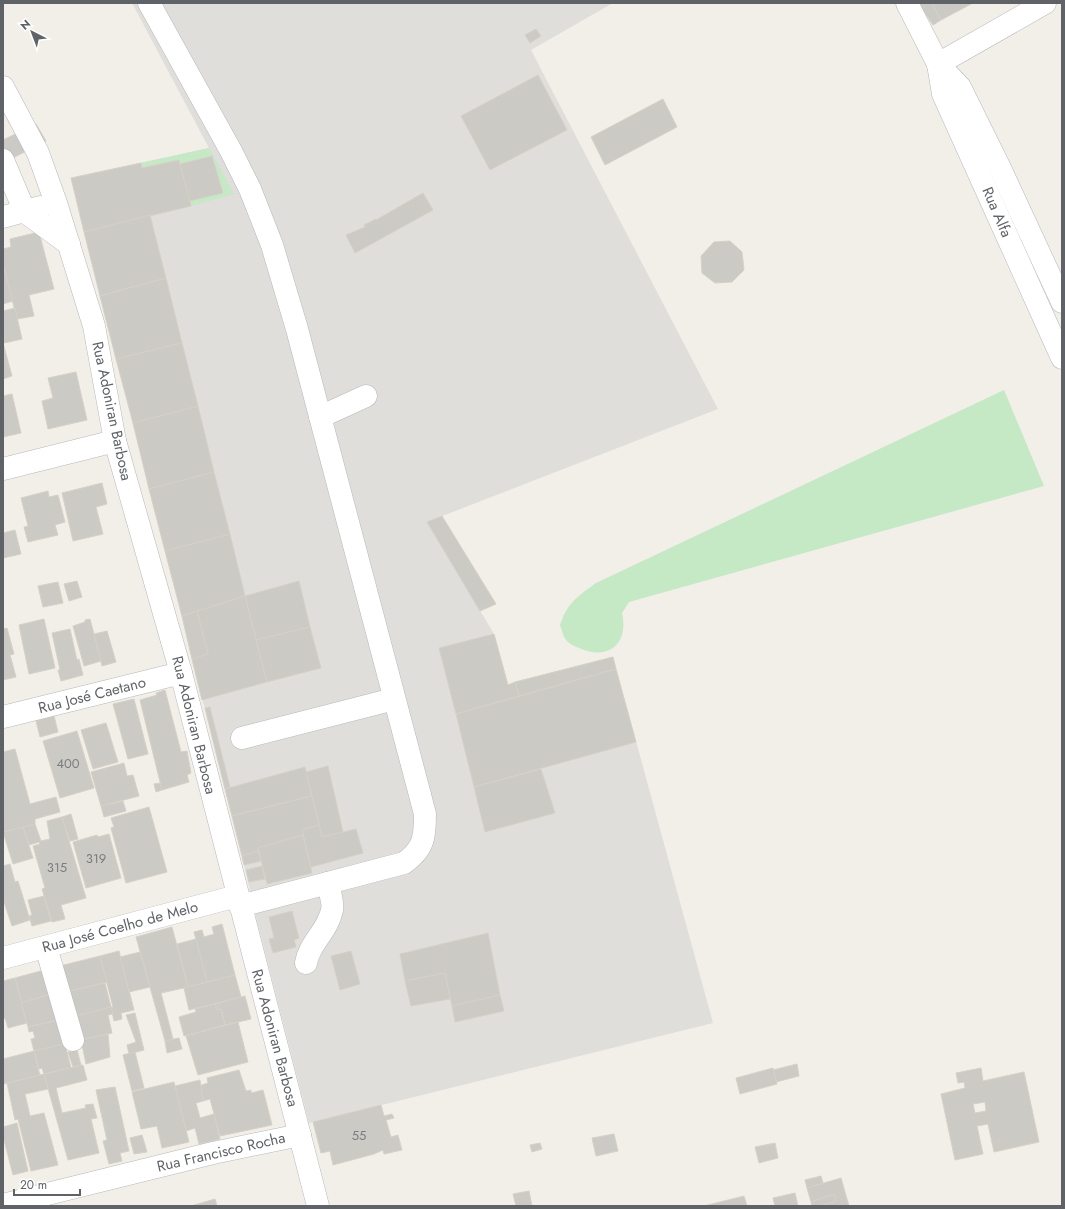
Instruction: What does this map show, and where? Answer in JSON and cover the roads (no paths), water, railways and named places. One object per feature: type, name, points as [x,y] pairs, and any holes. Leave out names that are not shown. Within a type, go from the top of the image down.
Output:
[{"type":"street","name":"Rua José Coelho de Melo","points":[[3,958],[239,901],[328,883],[404,863],[415,855],[422,844],[425,831],[425,814],[297,329],[272,245],[250,189],[231,151],[149,3]]},
{"type":"street","name":"Rua Alfa","points":[[907,3],[938,64],[960,87],[991,173],[1027,282],[1062,358]]},
{"type":"street","points":[[938,64],[1045,3]]},
{"type":"street","name":"Rua Adoniran Barbosa","points":[[3,87],[38,153],[56,202],[94,326],[115,441],[181,673],[318,1206]]},
{"type":"street","points":[[3,160],[25,212],[69,244]]},
{"type":"street","name":"Rua Alfa","points":[[991,173],[1062,302]]},
{"type":"street","points":[[3,217],[56,202]]},
{"type":"street","points":[[320,417],[366,396]]},
{"type":"street","points":[[3,469],[115,441]]},
{"type":"street","name":"Rua José Caetano","points":[[3,717],[181,673]]},
{"type":"street","points":[[242,738],[394,699]]},
{"type":"street","points":[[306,963],[307,954],[326,926],[333,909],[328,883]]},
{"type":"street","points":[[46,947],[73,1040]]},
{"type":"street","name":"Rua Francisco Rocha","points":[[3,1205],[213,1153],[300,1134]]}]
